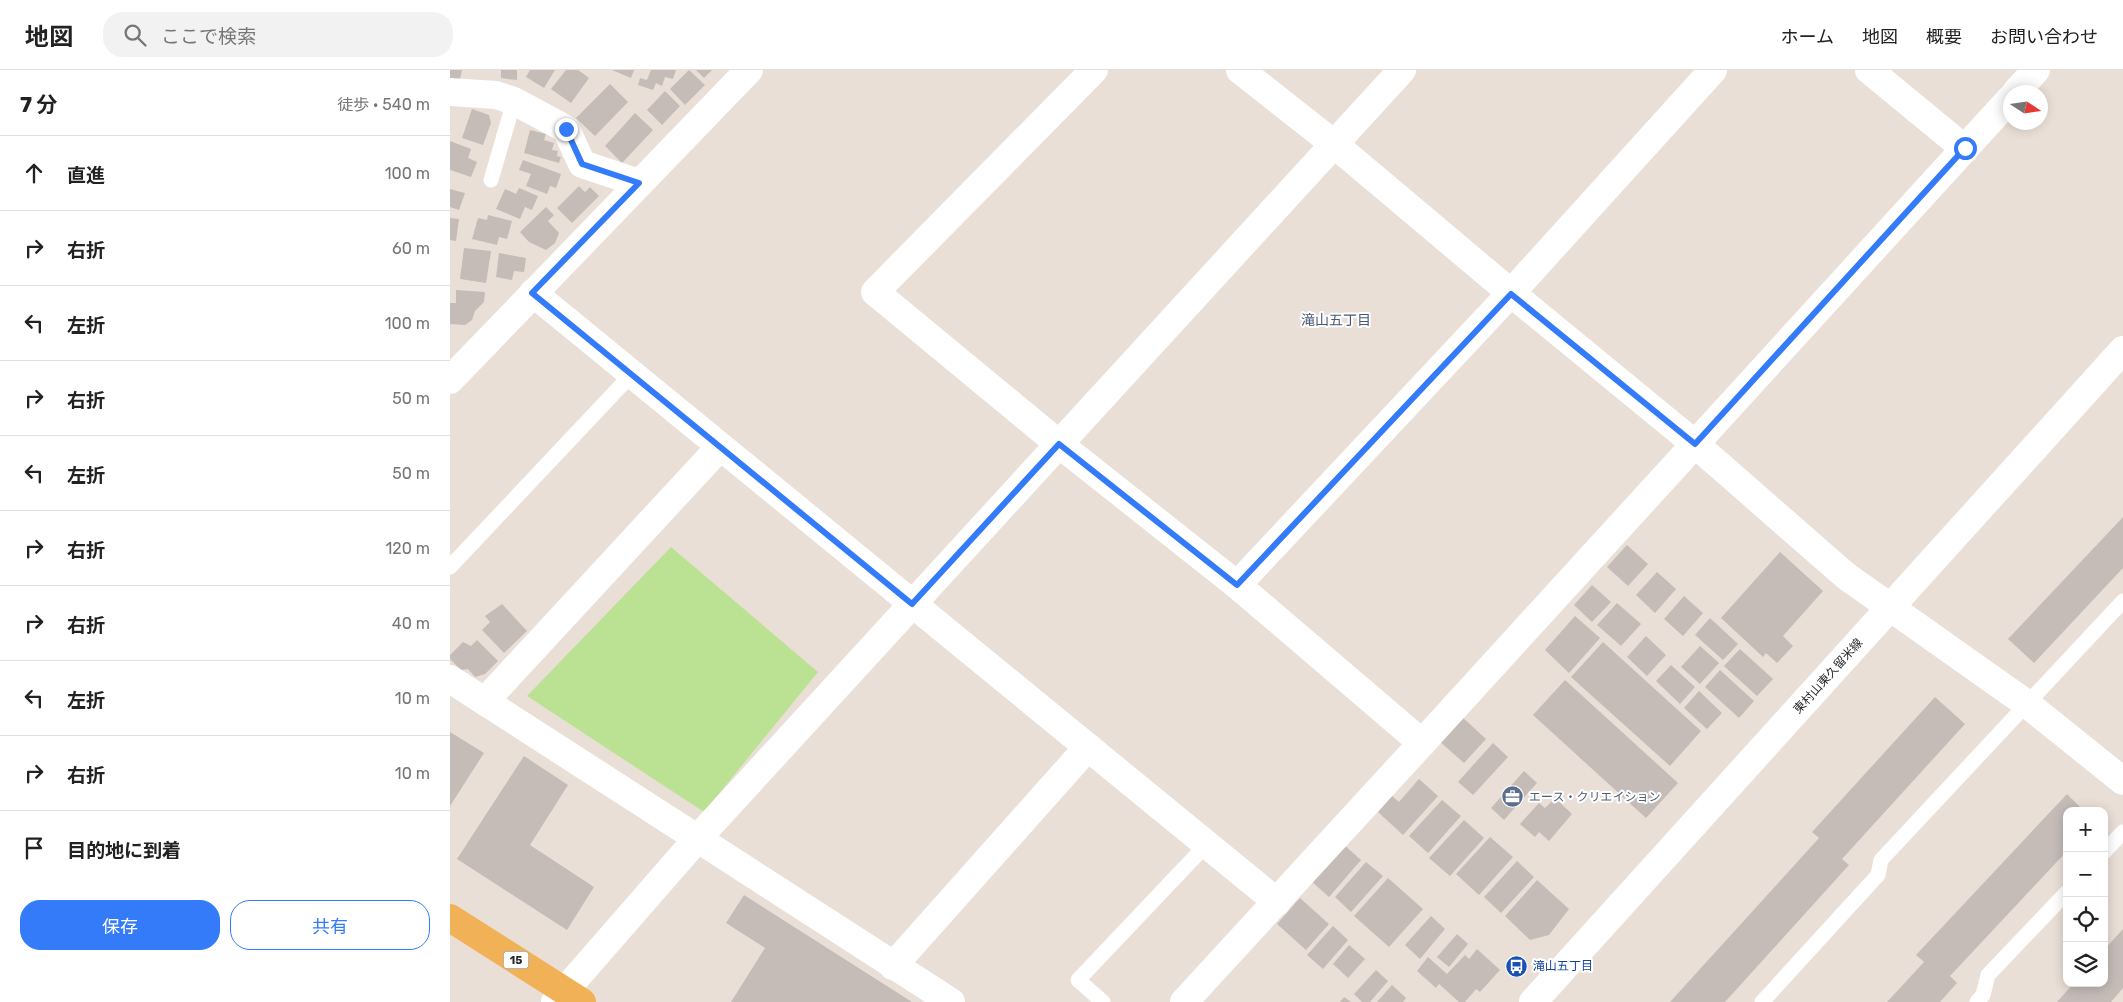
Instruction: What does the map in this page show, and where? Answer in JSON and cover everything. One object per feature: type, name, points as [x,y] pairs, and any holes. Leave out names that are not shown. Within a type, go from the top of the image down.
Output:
[{"type":"main road","name":"15","points":[[450,918],[567,998]]},
{"type":"street","points":[[450,380],[463,352],[532,293],[748,70]]},
{"type":"street","points":[[1094,70],[875,292],[1059,444],[1237,585],[1422,743]]},
{"type":"street","points":[[1240,70],[1334,144],[1511,294],[1695,444],[1846,576],[2027,704],[2123,781]]},
{"type":"street","points":[[567,998],[697,839],[1402,70]]},
{"type":"street","points":[[1237,585],[1511,294],[1713,70]]},
{"type":"street","points":[[1869,70],[1965,148]]},
{"type":"street","points":[[2022,85],[2036,70]]},
{"type":"street","points":[[450,92],[496,95],[514,101],[566,129],[582,164],[639,183]]},
{"type":"street","points":[[1184,1002],[2003,107]]},
{"type":"street","points":[[532,293],[1277,902]]},
{"type":"street","name":"東村山東久留米線","points":[[1533,1002],[2123,350]]},
{"type":"street","points":[[485,701],[720,447]]},
{"type":"street","points":[[450,679],[951,1002]]},
{"type":"street","points":[[893,966],[1088,747]]},
{"type":"lane","points":[[491,180],[514,101]]},
{"type":"lane","points":[[450,567],[632,374]]},
{"type":"lane","points":[[1762,1002],[1878,875],[1881,860],[2123,601]]},
{"type":"lane","points":[[2108,848],[2123,832]]},
{"type":"lane","points":[[1103,1002],[1078,980],[1207,844]]},
{"type":"lane","points":[[1977,1002],[1983,996],[1988,975],[2063,896]]},
{"type":"green space","points":[[671,547],[818,672],[704,812],[527,696]]},
{"type":"building","points":[[450,70],[462,70],[460,80],[450,78]]},
{"type":"building","points":[[501,70],[517,70],[517,80],[501,78]]},
{"type":"building","points":[[530,70],[555,70],[544,88],[526,77]]},
{"type":"building","points":[[566,70],[578,70],[589,78],[571,103],[551,89]]},
{"type":"building","points":[[612,70],[634,70],[631,78]]},
{"type":"building","points":[[651,70],[676,70],[673,79],[665,77],[662,86],[656,83],[653,90],[638,85],[640,78],[647,80]]},
{"type":"building","points":[[689,70],[705,85],[685,105],[670,89]]},
{"type":"building","points":[[696,70],[712,70],[704,78]]},
{"type":"building","points":[[610,84],[628,102],[595,136],[576,118]]},
{"type":"building","points":[[665,91],[680,106],[662,125],[647,110]]},
{"type":"building","points":[[472,109],[489,115],[491,123],[483,145],[462,138]]},
{"type":"building","points":[[635,113],[653,130],[622,163],[605,146]]},
{"type":"building","points":[[530,130],[546,134],[544,140],[554,143],[552,150],[558,151],[557,156],[561,157],[559,163],[524,153]]},
{"type":"building","points":[[450,141],[471,149],[468,158],[477,162],[471,177],[450,170]]},
{"type":"building","points":[[523,160],[561,174],[556,188],[550,186],[547,194],[526,186],[531,174],[519,170]]},
{"type":"building","points":[[579,186],[585,192],[590,187],[599,196],[572,223],[557,208]]},
{"type":"building","points":[[519,188],[538,196],[532,210],[525,207],[520,219],[496,209],[505,189],[516,194]]},
{"type":"building","points":[[450,189],[465,193],[459,210],[450,207]]},
{"type":"building","points":[[546,207],[554,215],[548,221],[559,233],[555,243],[546,250],[529,242],[520,232]]},
{"type":"building","points":[[488,215],[512,221],[507,239],[499,237],[497,245],[472,239],[478,218],[487,220]]},
{"type":"building","points":[[450,218],[459,219],[456,241],[450,240]]},
{"type":"building","points":[[464,248],[491,251],[486,283],[460,279]]},
{"type":"building","points":[[499,253],[526,258],[524,272],[514,271],[512,280],[496,277]]},
{"type":"building","points":[[456,290],[485,292],[484,302],[475,311],[472,320],[465,325],[450,324],[450,303],[456,303]]},
{"type":"building","points":[[2123,517],[2123,568],[2034,663],[2008,639]]},
{"type":"building","points":[[1627,545],[1648,564],[1628,586],[1607,567]]},
{"type":"building","points":[[1780,552],[1823,591],[1783,636],[1793,646],[1777,663],[1766,653],[1763,657],[1721,618]]},
{"type":"building","points":[[1657,572],[1676,589],[1655,613],[1636,595]]},
{"type":"building","points":[[1592,585],[1611,602],[1592,622],[1574,605]]},
{"type":"building","points":[[1684,596],[1703,613],[1683,636],[1664,619]]},
{"type":"building","points":[[1617,603],[1641,624],[1621,646],[1597,625]]},
{"type":"building","points":[[502,604],[527,631],[504,653],[482,630],[490,622],[485,616]]},
{"type":"building","points":[[1575,616],[1600,638],[1569,673],[1545,650]]},
{"type":"building","points":[[1710,618],[1738,644],[1723,660],[1695,635]]},
{"type":"building","points":[[1646,636],[1666,655],[1647,676],[1627,657]]},
{"type":"building","points":[[477,640],[498,661],[485,674],[475,677],[468,669],[461,670],[450,659],[450,655],[463,642],[471,646]]},
{"type":"building","points":[[1603,642],[1701,731],[1670,766],[1571,677]]},
{"type":"building","points":[[1700,646],[1719,663],[1700,684],[1681,667]]},
{"type":"building","points":[[1740,649],[1773,679],[1757,696],[1724,666]]},
{"type":"building","points":[[1671,665],[1695,687],[1680,704],[1656,681]]},
{"type":"building","points":[[1720,670],[1754,701],[1739,718],[1705,687]]},
{"type":"building","points":[[1565,680],[1678,783],[1646,818],[1533,715]]},
{"type":"building","points":[[1699,691],[1722,713],[1707,729],[1684,708]]},
{"type":"building","points":[[1935,697],[1965,724],[1842,859],[1849,865],[1725,1002],[1670,1002],[1819,838],[1812,832]]},
{"type":"building","points":[[1461,716],[1486,739],[1464,763],[1438,740]]},
{"type":"building","points":[[450,732],[484,753],[450,806]]},
{"type":"building","points":[[1493,743],[1508,757],[1473,795],[1458,782]]},
{"type":"building","points":[[524,756],[568,785],[530,845],[594,887],[567,930],[457,859]]},
{"type":"building","points":[[1524,771],[1537,783],[1504,820],[1491,808]]},
{"type":"building","points":[[1419,779],[1438,796],[1403,835],[1378,812],[1392,796],[1399,802]]},
{"type":"building","points":[[2067,794],[2080,807],[2063,807],[2063,855],[1950,976],[1957,983],[1940,1002],[1887,1002],[1924,962],[1916,955]]},
{"type":"building","points":[[1555,798],[1572,814],[1549,841],[1539,832],[1535,837],[1520,824],[1539,803],[1545,808]]},
{"type":"building","points":[[1442,800],[1461,816],[1428,853],[1409,836]]},
{"type":"building","points":[[1464,820],[1484,838],[1450,876],[1429,858]]},
{"type":"building","points":[[1490,837],[1513,857],[1479,895],[1456,874]]},
{"type":"building","points":[[1342,843],[1361,860],[1329,897],[1310,880]]},
{"type":"building","points":[[1517,861],[1534,877],[1501,913],[1484,897]]},
{"type":"building","points":[[1366,862],[1383,876],[1351,912],[1335,897]]},
{"type":"building","points":[[1388,878],[1423,909],[1389,947],[1354,916]]},
{"type":"building","points":[[1537,880],[1569,909],[1549,935],[1530,940],[1505,916]]},
{"type":"building","points":[[744,895],[912,1002],[731,1002],[765,948],[726,923]]},
{"type":"building","points":[[1300,898],[1329,924],[1306,950],[1277,924]]},
{"type":"building","points":[[1431,916],[1445,929],[1420,959],[1405,945]]},
{"type":"building","points":[[1333,926],[1348,940],[1323,969],[1307,955]]},
{"type":"building","points":[[2123,929],[2123,988],[2111,1002],[2057,1002],[2070,987],[2108,987],[2108,946]]},
{"type":"building","points":[[1457,934],[1468,944],[1449,967],[1437,957]]},
{"type":"building","points":[[1349,945],[1365,959],[1348,978],[1333,964]]},
{"type":"building","points":[[1477,949],[1500,970],[1480,992],[1476,989],[1465,1002],[1459,1002],[1439,984],[1436,988],[1417,971],[1428,957],[1447,974],[1465,955],[1469,959]]},
{"type":"building","points":[[1376,970],[1388,981],[1370,1002],[1362,1002],[1354,994]]},
{"type":"building","points":[[1392,985],[1406,998],[1403,1002],[1377,1002]]},
{"type":"building","points":[[1344,997],[1351,1002],[1340,1002]]},
{"type":"place","name":"エース・クリエイション","points":[[1513,797]]},
{"type":"place","name":"滝山五丁目","points":[[1517,966]]},
{"type":"district","name":"滝山五丁目","points":[[1336,320]]},
{"type":"route","points":[[566,129],[582,164],[639,183],[614,211],[532,293],[912,604],[1059,444],[1237,585],[1511,294],[1695,444],[1965,148]]}]
